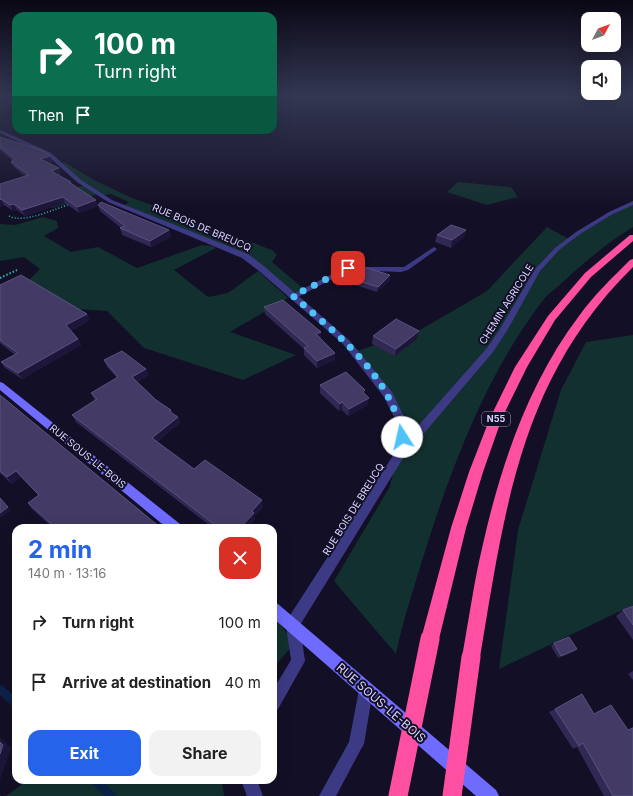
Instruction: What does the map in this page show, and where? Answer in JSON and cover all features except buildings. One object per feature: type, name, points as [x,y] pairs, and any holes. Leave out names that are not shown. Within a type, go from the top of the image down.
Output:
[{"type":"highway","name":"N55","points":[[398,796],[430,639],[461,518],[484,446],[506,395],[532,346],[554,313],[580,282],[633,238]]},
{"type":"highway","name":"N55","points":[[452,796],[471,658],[494,529],[514,458],[534,404],[557,356],[580,321],[603,292],[633,262]]},
{"type":"street","name":"RUE BOIS DE BREUCQ","points":[[6,133],[49,154],[80,181],[110,200],[245,256],[346,342],[388,395],[399,417],[402,437],[399,455],[292,625]]},
{"type":"street","name":"RUE SOUS-LE-BOIS","points":[[0,385],[171,524]]},
{"type":"street","name":"RUE SOUS-LE-BOIS","points":[[277,612],[490,796]]},
{"type":"lane","name":"CHEMIN AGRICOLE","points":[[399,455],[490,350],[504,329],[537,270],[557,249],[578,233],[611,213],[633,203]]},
{"type":"lane","points":[[293,296],[348,268],[406,269],[434,250]]},
{"type":"lane","points":[[277,697],[298,661],[292,625]]},
{"type":"lane","points":[[327,796],[356,744],[366,690]]},
{"type":"lane","points":[[250,784],[255,796]]},
{"type":"path","points":[[9,216],[14,219],[23,219],[71,204]]},
{"type":"path","points":[[0,278],[17,270]]},
{"type":"green space","points":[[64,162],[94,180],[130,197],[272,250],[277,255],[272,262],[305,290],[293,296],[245,256],[123,206],[129,202],[111,194],[101,196],[98,194],[53,208],[37,200],[85,185],[60,163]]},
{"type":"green space","points":[[458,182],[511,187],[518,197],[487,205],[447,192]]},
{"type":"green space","points":[[633,203],[633,227],[597,252],[544,299],[524,327],[488,390],[472,423],[445,491],[412,594],[396,654],[334,581],[389,488],[399,455],[399,417],[354,352],[420,330],[487,291],[547,227],[569,239]]},
{"type":"green space","points":[[43,217],[57,221],[58,228],[44,236],[71,252],[98,247],[137,268],[202,245],[216,248],[174,270],[208,297],[228,293],[258,271],[288,298],[230,332],[296,355],[243,380],[144,348],[107,311],[77,309],[29,280],[40,269],[24,257],[0,261],[0,224],[15,225]]},
{"type":"green space","points":[[633,335],[633,605],[499,669],[518,530],[561,390],[586,342]]},
{"type":"green space","points":[[277,619],[294,644],[277,663]]},
{"type":"green space","points":[[22,784],[222,784],[224,796],[6,796]]},
{"type":"waterway","points":[[0,689],[12,700]]},
{"type":"waterway","points":[[98,784],[112,796]]},
{"type":"route","points":[[348,268],[293,296],[346,342],[369,369],[388,395],[399,417],[402,437]]}]
